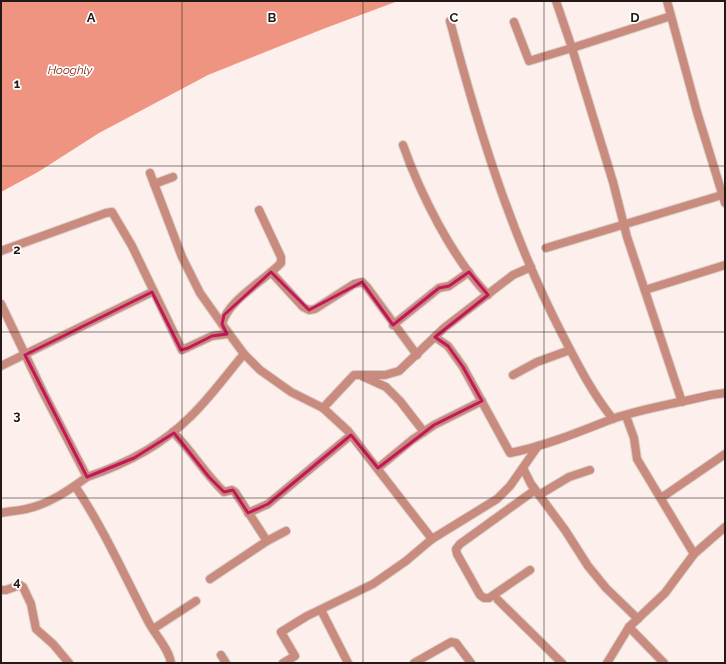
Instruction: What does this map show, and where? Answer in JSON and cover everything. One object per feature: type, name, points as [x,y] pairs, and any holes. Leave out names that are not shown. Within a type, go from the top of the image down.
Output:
[{"type":"street","points":[[556,1],[613,182],[624,224],[682,402]]},
{"type":"street","points":[[668,1],[725,203]]},
{"type":"street","points":[[514,22],[529,62],[671,16]]},
{"type":"street","points":[[450,21],[488,155],[531,267],[570,350],[601,405],[613,419]]},
{"type":"street","points":[[403,145],[418,185],[469,272],[488,295]]},
{"type":"street","points":[[150,173],[182,257],[200,293],[222,324],[227,334],[244,354],[277,383],[322,408],[351,435],[432,539]]},
{"type":"street","points":[[154,184],[173,177]]},
{"type":"street","points":[[546,248],[722,195]]},
{"type":"street","points":[[222,324],[224,315],[261,279],[281,263],[281,257],[259,210]]},
{"type":"street","points":[[1,251],[106,212],[112,212],[132,246],[152,292],[182,350],[212,336],[227,334]]},
{"type":"street","points":[[645,290],[725,265]]},
{"type":"street","points":[[322,408],[354,374],[385,375],[399,371],[435,337],[513,275],[531,267]]},
{"type":"street","points":[[271,272],[303,307],[310,310],[315,309],[354,284],[362,282],[417,355]]},
{"type":"street","points":[[393,325],[439,288],[448,286],[469,272]]},
{"type":"street","points":[[1,366],[152,292]]},
{"type":"street","points":[[1,304],[25,355],[88,478]]},
{"type":"street","points":[[435,337],[448,346],[464,367],[510,453],[538,446],[596,427],[613,419],[725,393]]},
{"type":"street","points":[[513,375],[537,362],[570,350]]},
{"type":"street","points":[[1,513],[26,510],[49,501],[68,492],[88,478],[134,458],[173,432],[190,417],[244,354]]},
{"type":"street","points":[[359,374],[386,387],[400,400],[424,432]]},
{"type":"street","points":[[378,468],[424,432],[482,401]]},
{"type":"street","points":[[626,416],[634,438],[637,459],[694,554]]},
{"type":"street","points":[[173,432],[196,458],[209,477],[224,492],[232,490],[267,541]]},
{"type":"street","points":[[248,513],[268,504],[351,435]]},
{"type":"street","points":[[283,663],[295,656],[281,632],[373,584],[406,561],[432,539],[497,500],[510,486],[538,446]]},
{"type":"street","points":[[661,498],[725,454]]},
{"type":"street","points":[[523,468],[537,492],[588,566],[606,588],[638,618]]},
{"type":"street","points":[[530,570],[489,598],[484,598],[480,595],[457,554],[456,548],[537,492],[569,477],[590,470]]},
{"type":"street","points":[[75,486],[88,505],[153,629],[164,646],[171,663]]},
{"type":"street","points":[[607,663],[629,627],[665,593],[694,554],[725,527]]},
{"type":"street","points":[[210,579],[267,541],[286,532]]},
{"type":"street","points":[[1,590],[6,590],[20,585],[23,587],[30,604],[36,629],[53,644],[68,663]]},
{"type":"street","points":[[498,600],[562,663]]},
{"type":"street","points":[[153,629],[196,601]]},
{"type":"street","points":[[321,610],[348,663]]},
{"type":"street","points":[[629,627],[664,663]]},
{"type":"street","points":[[414,663],[451,642],[456,643],[471,663]]},
{"type":"street","points":[[221,655],[226,663]]},
{"type":"highlighted area","points":[[271,272],[309,310],[362,282],[393,325],[439,288],[449,286],[469,272],[488,295],[435,337],[448,346],[463,367],[482,401],[434,425],[378,468],[351,435],[268,504],[248,513],[233,490],[224,492],[209,477],[174,433],[134,458],[87,477],[25,355],[152,292],[181,350],[188,348],[212,336],[227,334],[222,324],[224,315]]},
{"type":"water","name":"Hooghly","points":[[1,1],[398,1],[208,75],[99,133],[38,172],[1,192]]}]
